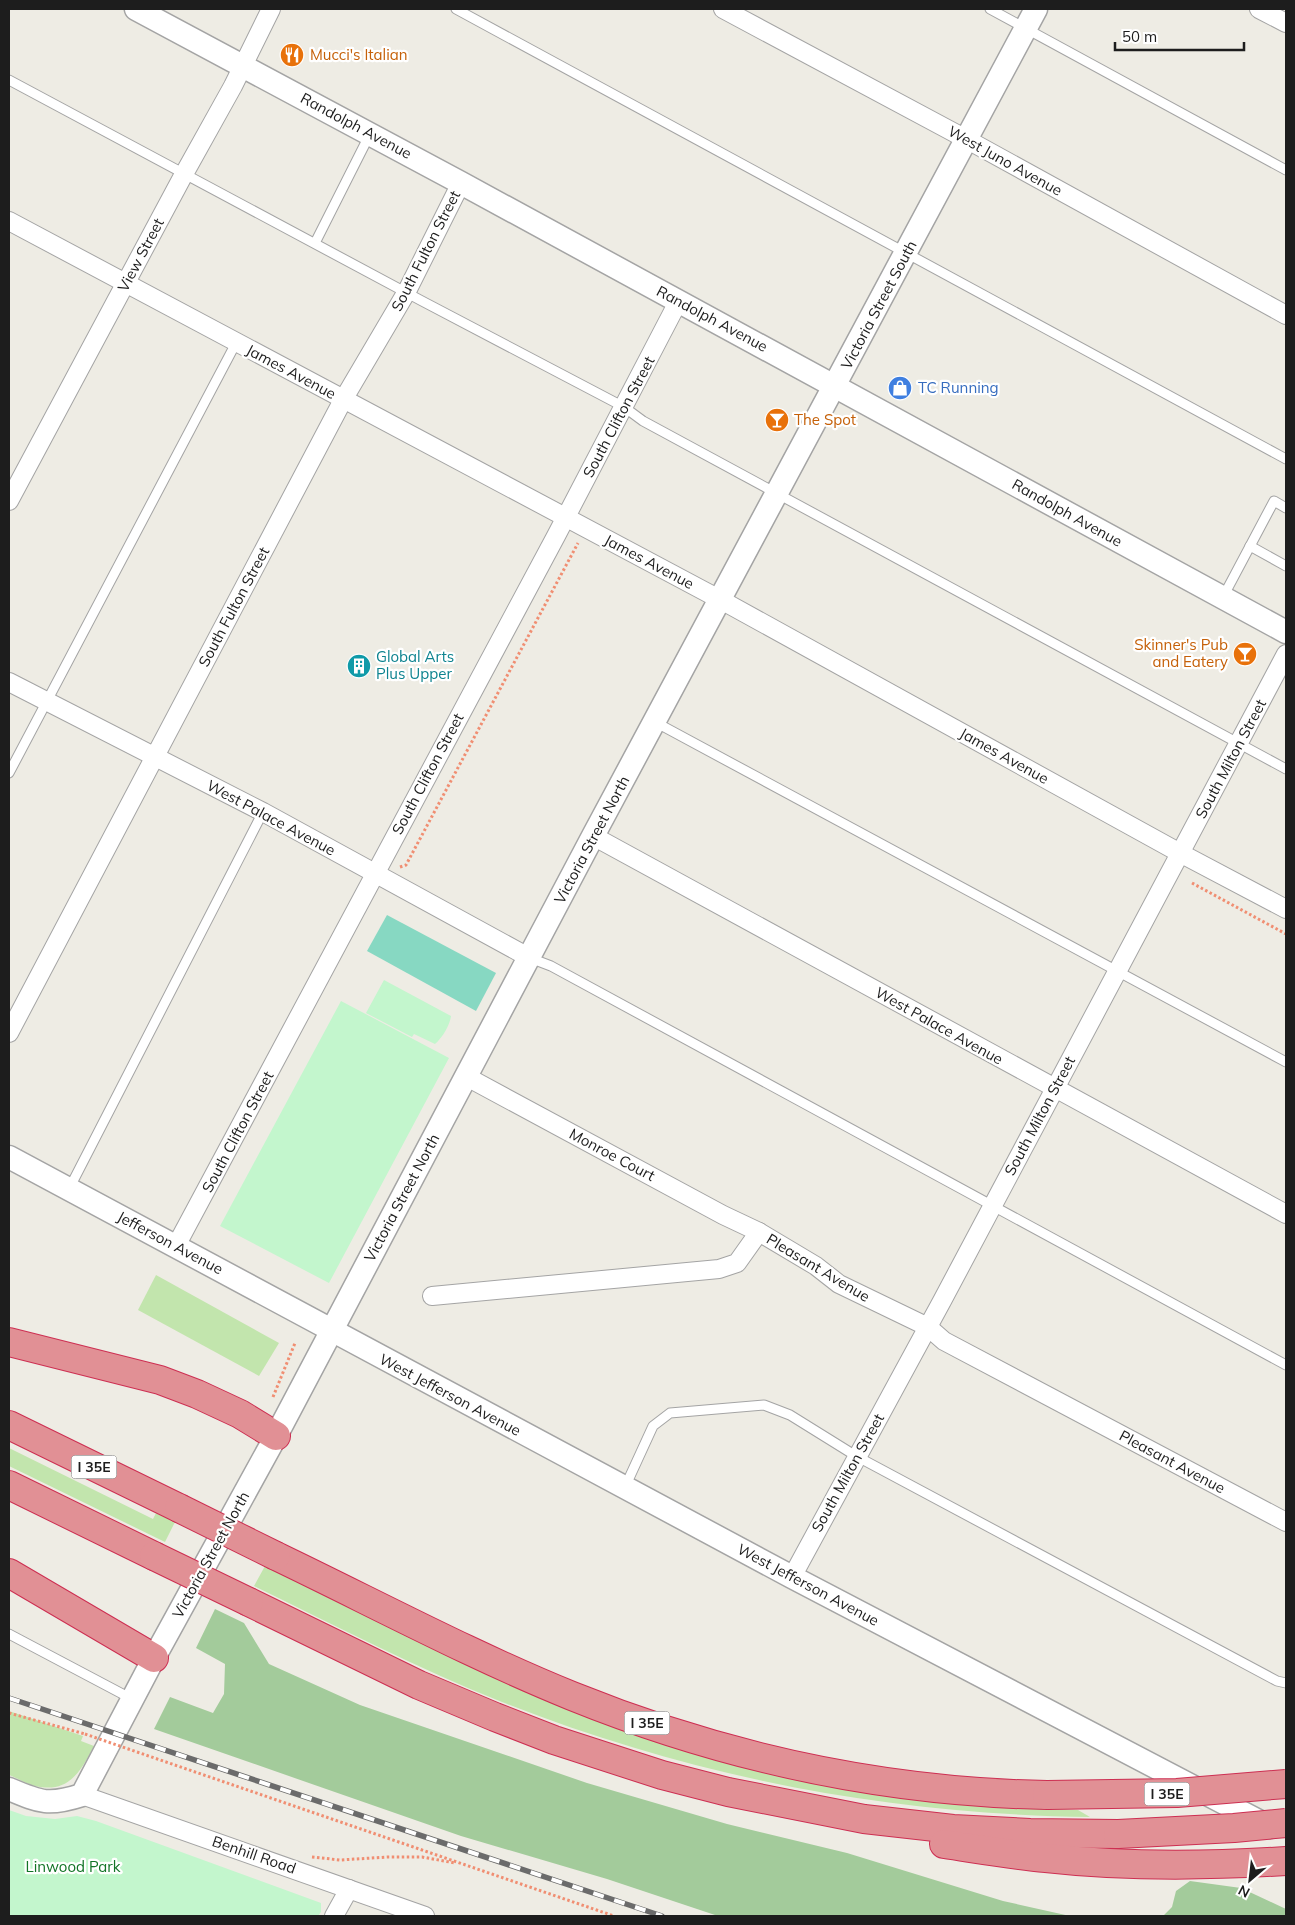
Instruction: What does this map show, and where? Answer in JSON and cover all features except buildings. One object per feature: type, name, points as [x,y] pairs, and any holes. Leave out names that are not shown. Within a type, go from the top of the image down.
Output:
[{"type":"highway","points":[[9,1342],[160,1380],[240,1414],[276,1436]]},
{"type":"highway","name":"I 35E","points":[[9,1425],[515,1672],[590,1703],[681,1735],[777,1761],[868,1779],[959,1790],[1047,1795],[1177,1793],[1286,1784]]},
{"type":"highway","points":[[9,1485],[419,1685],[554,1740],[662,1775],[728,1792],[810,1809],[864,1819],[953,1829],[1030,1833],[1118,1834],[1225,1829],[1286,1823]]},
{"type":"highway","points":[[9,1573],[154,1658]]},
{"type":"highway","points":[[810,1809],[917,1840],[1046,1858],[1104,1863],[1178,1865],[1286,1861]]},
{"type":"street","name":"Randolph Avenue","points":[[136,9],[461,183],[1286,632]]},
{"type":"street","name":"View Street","points":[[9,501],[233,86],[271,9]]},
{"type":"street","name":"West Juno Avenue","points":[[722,9],[966,139],[1286,315]]},
{"type":"street","points":[[1259,9],[1286,23]]},
{"type":"street","name":"Victoria Street South","points":[[721,600],[1031,18]]},
{"type":"street","name":"South Fulton Street","points":[[9,1033],[343,400],[406,292],[461,183]]},
{"type":"street","name":"James Avenue","points":[[9,221],[721,600],[1180,853],[1286,909]]},
{"type":"street","name":"South Clifton Street","points":[[176,1246],[565,518],[678,302]]},
{"type":"street","name":"Victoria Street North","points":[[82,1796],[154,1658],[276,1436],[593,836],[721,600]]},
{"type":"street","name":"South Milton Street","points":[[792,1577],[993,1206],[1286,654]]},
{"type":"street","name":"West Palace Avenue","points":[[9,682],[263,812],[530,958]]},
{"type":"street","name":"West Palace Avenue","points":[[593,836],[1286,1214]]},
{"type":"street","name":"Monroe Court","points":[[467,1077],[723,1215],[759,1232]]},
{"type":"street","name":"Jefferson Avenue","points":[[9,1157],[331,1331]]},
{"type":"street","name":"Pleasant Avenue","points":[[432,1296],[719,1269],[737,1263],[759,1232],[816,1266],[839,1284],[928,1327],[944,1341],[1286,1522]]},
{"type":"street","name":"West Jefferson Avenue","points":[[331,1331],[792,1577],[1286,1836]]},
{"type":"street","points":[[9,1789],[38,1801],[49,1803],[82,1796]]},
{"type":"street","name":"Benhill Road","points":[[82,1796],[425,1916]]},
{"type":"street","points":[[334,1916],[349,1889]]},
{"type":"lane","points":[[456,9],[1286,459]]},
{"type":"lane","points":[[990,9],[1031,18],[1286,170]]},
{"type":"lane","points":[[9,80],[624,407],[643,421],[1286,769]]},
{"type":"lane","points":[[315,243],[370,134]]},
{"type":"lane","points":[[9,773],[236,343]]},
{"type":"lane","points":[[1223,598],[1274,501],[1286,508]]},
{"type":"lane","points":[[1250,546],[1286,566]]},
{"type":"lane","points":[[655,722],[1286,1062]]},
{"type":"lane","points":[[69,1189],[263,812]]},
{"type":"lane","points":[[530,958],[550,966],[1286,1365]]},
{"type":"lane","points":[[625,1488],[654,1426],[670,1413],[764,1405],[790,1415],[856,1456],[1277,1682],[1286,1683]]},
{"type":"lane","points":[[9,1634],[132,1699]]},
{"type":"path","points":[[400,867],[406,865],[580,540]]},
{"type":"path","points":[[1192,883],[1286,934]]},
{"type":"path","points":[[9,1712],[85,1734],[614,1916]]},
{"type":"path","points":[[302,1872],[312,1856],[340,1860],[422,1857],[468,1866]]},
{"type":"green space","points":[[387,915],[496,973],[476,1011],[367,951]]},
{"type":"green space","points":[[384,980],[451,1016],[445,1031],[435,1044],[414,1034],[412,1037],[366,1013]]},
{"type":"green space","points":[[341,1001],[449,1058],[329,1283],[220,1226]]},
{"type":"green space","points":[[156,1275],[279,1343],[259,1376],[138,1310]]},
{"type":"green space","points":[[9,1448],[153,1519],[156,1513],[175,1522],[165,1542],[9,1466]]},
{"type":"green space","points":[[265,1566],[545,1699],[587,1717],[666,1744],[723,1761],[840,1787],[958,1803],[1078,1810],[1090,1817],[938,1808],[864,1799],[717,1771],[645,1751],[573,1728],[502,1702],[408,1661],[346,1631],[254,1586]]},
{"type":"green space","points":[[215,1609],[244,1623],[269,1664],[360,1705],[587,1783],[727,1824],[847,1853],[1003,1901],[1070,1916],[718,1916],[607,1879],[461,1836],[154,1729],[170,1697],[213,1713],[224,1694],[225,1664],[196,1648]]},
{"type":"green space","points":[[9,1711],[83,1736],[81,1741],[94,1746],[79,1772],[57,1787],[47,1788],[32,1785],[9,1775]]},
{"type":"green space","name":"Linwood Park","points":[[9,1810],[26,1816],[55,1819],[77,1816],[96,1821],[321,1903],[321,1912],[318,1916],[9,1916]]},
{"type":"green space","points":[[1190,1881],[1241,1888],[1286,1909],[1286,1916],[1163,1916],[1172,1907],[1176,1891]]},
{"type":"railway","points":[[9,1698],[662,1916]]},
{"type":"place","name":"Mucci's Italian","points":[[292,55]]},
{"type":"place","name":"TC Running","points":[[900,388]]},
{"type":"place","name":"The Spot","points":[[777,420]]},
{"type":"place","name":"Skinner's Pub and Eatery","points":[[1245,654]]},
{"type":"place","name":"Global Arts Plus Upper","points":[[359,666]]}]
